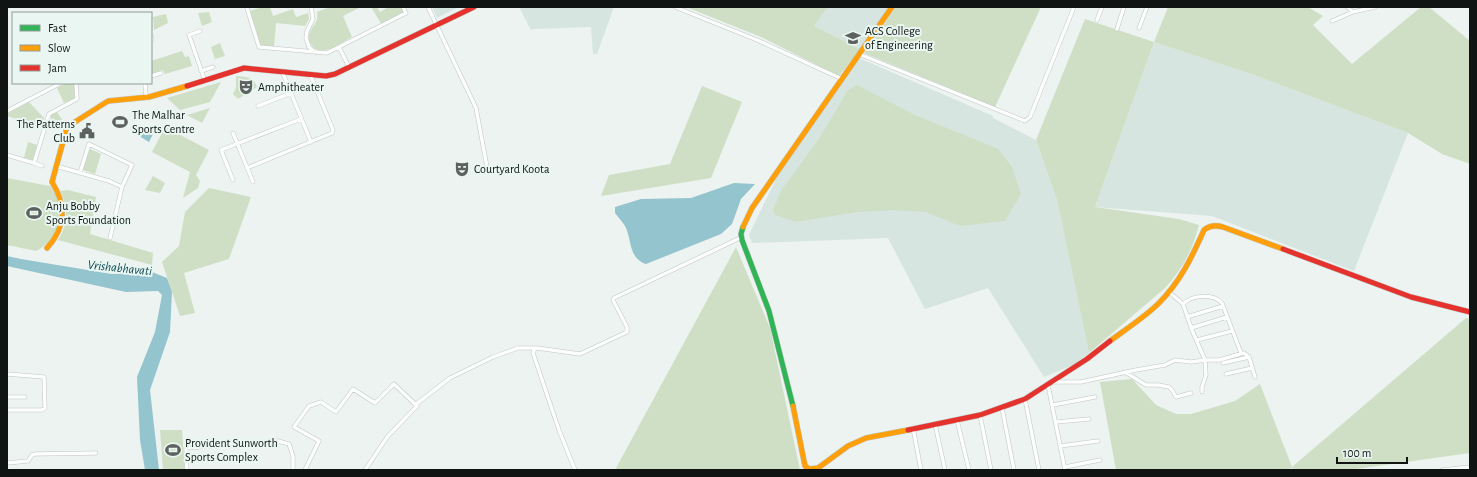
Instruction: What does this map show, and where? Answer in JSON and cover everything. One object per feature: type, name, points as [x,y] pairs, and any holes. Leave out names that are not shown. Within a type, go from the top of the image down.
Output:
[{"type":"street","points":[[248,7],[247,8],[259,47],[327,53],[406,13],[403,7]]},
{"type":"street","points":[[311,7],[313,19],[307,31],[306,38],[309,47],[316,52]]},
{"type":"street","points":[[428,7],[476,108],[487,167]]},
{"type":"street","points":[[47,248],[58,236],[63,220],[61,199],[58,190],[52,182],[67,127],[108,101],[146,97],[165,93],[244,68],[326,76],[335,74],[474,7]]},
{"type":"street","points":[[674,7],[757,40],[842,79]]},
{"type":"street","points":[[892,7],[749,212],[742,228],[742,237],[775,331],[807,469],[810,470],[818,468],[844,449],[860,440],[980,415],[1025,399],[1050,384],[1087,359],[1150,311],[1168,292],[1192,259],[1204,230],[1209,227],[1218,226],[1411,297],[1470,312]]},
{"type":"street","points":[[859,54],[1025,121],[1030,117],[1074,7]]},
{"type":"street","points":[[1097,20],[1102,7]]},
{"type":"street","points":[[1117,29],[1124,7]]},
{"type":"street","points":[[1139,28],[1147,7]]},
{"type":"street","points":[[1347,7],[1353,12]]},
{"type":"street","points":[[1332,21],[1353,12],[1374,7]]},
{"type":"street","points":[[200,31],[189,35],[205,81]]},
{"type":"street","points":[[339,47],[349,67]]},
{"type":"street","points":[[201,71],[213,67]]},
{"type":"street","points":[[282,71],[311,142]]},
{"type":"street","points":[[152,76],[161,73]]},
{"type":"street","points":[[247,168],[331,134],[333,131],[310,74]]},
{"type":"street","points":[[7,111],[59,84]]},
{"type":"street","points":[[34,163],[49,114],[77,99],[76,84]]},
{"type":"street","points":[[145,84],[146,97]]},
{"type":"street","points":[[258,106],[291,93]]},
{"type":"street","points":[[233,180],[221,150],[301,119]]},
{"type":"street","points":[[46,121],[67,127]]},
{"type":"street","points":[[233,133],[253,182]]},
{"type":"street","points":[[80,173],[89,144],[132,165],[122,187],[110,238]]},
{"type":"street","points":[[7,155],[42,166]]},
{"type":"street","points":[[56,166],[109,181],[122,187]]},
{"type":"street","points":[[365,470],[388,436],[417,406],[415,405],[450,378],[493,357],[518,348],[527,347],[580,354],[627,332],[627,327],[613,300],[614,298],[634,287],[742,237]]},
{"type":"street","points":[[1168,292],[1183,304],[1191,328],[1205,360],[1206,375],[1202,392]]},
{"type":"street","points":[[1183,304],[1205,296],[1220,301],[1240,353]]},
{"type":"street","points":[[1187,317],[1223,306]]},
{"type":"street","points":[[1191,328],[1227,317]]},
{"type":"street","points":[[1196,340],[1232,331]]},
{"type":"street","points":[[535,348],[533,352],[559,430],[575,470]]},
{"type":"street","points":[[1050,384],[1081,382],[1166,365],[1175,360],[1191,362],[1219,360],[1240,353],[1246,353],[1249,357],[1255,377]]},
{"type":"street","points":[[1223,363],[1249,357]]},
{"type":"street","points":[[1226,374],[1252,368]]},
{"type":"street","points":[[1125,372],[1146,385],[1158,384],[1169,387],[1176,397],[1191,394]]},
{"type":"street","points":[[7,374],[44,377],[45,401],[44,410],[7,410]]},
{"type":"street","points":[[305,470],[319,441],[294,427],[309,406],[321,402],[336,412],[353,389],[375,404],[394,384],[415,405]]},
{"type":"street","points":[[1050,384],[1065,468],[1100,460]]},
{"type":"street","points":[[7,397],[25,397]]},
{"type":"street","points":[[1053,405],[1095,397]]},
{"type":"street","points":[[1025,399],[1039,470]]},
{"type":"street","points":[[1002,408],[1014,470]]},
{"type":"street","points":[[980,415],[991,470]]},
{"type":"street","points":[[1056,422],[1089,419]]},
{"type":"street","points":[[957,420],[969,470]]},
{"type":"street","points":[[936,424],[945,470]]},
{"type":"street","points":[[913,428],[921,470]]},
{"type":"street","points":[[187,470],[186,448],[278,441],[289,444],[293,456],[293,470]]},
{"type":"street","points":[[1060,446],[1098,441]]},
{"type":"street","points":[[7,463],[28,460],[35,454],[96,453]]},
{"type":"street","points":[[1442,470],[1470,466]]},
{"type":"shaded area","points":[[432,7],[459,7],[437,18]]},
{"type":"shaded area","points":[[519,7],[614,7],[597,54],[593,54],[591,27],[531,30]]},
{"type":"shaded area","name":"ACS College of Engineering","points":[[828,7],[889,7],[860,49],[814,26]]},
{"type":"shaded area","points":[[1154,42],[1254,75],[1408,133],[1354,271],[1212,216],[1095,207]]},
{"type":"shaded area","points":[[859,58],[993,116],[993,118],[1036,140],[1057,200],[1089,353],[1073,365],[1044,377],[988,288],[925,309],[888,238],[752,243],[749,235],[777,177]]},
{"type":"green space","points":[[262,7],[270,7],[273,16],[293,9],[296,17],[308,13],[309,19],[305,26],[276,23],[274,47],[261,46],[250,11]]},
{"type":"green space","points":[[330,7],[361,7],[343,16],[352,37],[337,46],[320,50],[311,44],[309,35],[316,21],[317,12]]},
{"type":"green space","points":[[371,7],[377,7],[380,12],[388,7],[401,7],[404,13],[382,25]]},
{"type":"green space","points":[[686,7],[828,7],[814,26],[860,49],[839,76],[761,37]]},
{"type":"green space","points":[[896,7],[1041,7],[995,107],[864,53]]},
{"type":"green space","points":[[1168,7],[1308,7],[1323,16],[1313,25],[1352,64],[1421,7],[1429,7],[1470,41],[1470,164],[1442,154],[1408,133],[1254,75],[1154,42]]},
{"type":"green space","points":[[209,12],[212,22],[202,26],[198,13]]},
{"type":"green space","points":[[166,14],[168,23],[154,30],[153,17]]},
{"type":"green space","points":[[1085,19],[1154,42],[1095,207],[1179,219],[1199,225],[1194,242],[1186,259],[1177,274],[1165,288],[1089,353],[1057,200],[1036,140]]},
{"type":"green space","points":[[220,43],[225,56],[215,59],[211,47]]},
{"type":"green space","points":[[182,51],[185,57],[189,56],[192,66],[165,74],[163,70],[152,74],[152,61]]},
{"type":"green space","name":"Amphitheater","points":[[236,76],[251,79],[257,87],[238,99],[233,94],[236,88]]},
{"type":"green space","points":[[221,82],[210,102],[180,110],[167,98]]},
{"type":"green space","points":[[65,84],[74,84],[75,98],[64,103],[57,88]]},
{"type":"green space","points":[[857,85],[913,114],[998,149],[1012,167],[1021,194],[1005,221],[960,226],[926,212],[893,210],[858,212],[796,222],[775,215],[773,210],[781,191],[820,137],[848,90]]},
{"type":"green space","points":[[702,86],[742,102],[711,178],[601,196],[609,175],[670,164]]},
{"type":"green space","points":[[29,102],[44,118],[42,127],[7,116],[7,114]]},
{"type":"green space","points":[[210,108],[202,123],[187,115]]},
{"type":"green space","points":[[57,112],[63,121],[61,123],[51,120],[51,115]]},
{"type":"green space","points":[[165,127],[209,150],[196,175],[200,181],[198,188],[183,198],[190,172],[152,152]]},
{"type":"green space","points":[[28,142],[37,145],[33,160],[24,158]]},
{"type":"green space","points":[[90,149],[101,154],[95,174],[83,170]]},
{"type":"green space","points":[[153,176],[165,183],[160,193],[145,190]]},
{"type":"green space","name":"Anju Bobby Sports Foundation","points":[[7,178],[50,186],[56,195],[60,213],[56,231],[45,245],[36,251],[7,245]]},
{"type":"green space","points":[[209,188],[251,197],[229,259],[184,273],[195,313],[180,316],[162,262],[179,246],[185,212]]},
{"type":"green space","points":[[68,190],[96,197],[90,234],[153,253],[152,265],[58,240],[64,228],[66,216],[65,204],[60,191]]},
{"type":"green space","points":[[736,247],[770,328],[800,470],[615,470]]},
{"type":"green space","points":[[1466,318],[1470,319],[1470,453],[1349,470],[1294,470],[1292,468],[1287,470],[1116,470],[1100,382],[1132,379],[1156,405],[1176,414],[1191,414],[1235,401],[1260,384],[1292,467]]},
{"type":"green space","name":"Provident Sunworth Sports Complex","points":[[160,430],[182,430],[185,470],[163,470]]},
{"type":"water","points":[[137,129],[146,134],[149,131],[153,134],[149,142],[134,133]]},
{"type":"water","points":[[734,183],[755,184],[741,199],[732,224],[721,234],[646,264],[640,261],[633,253],[627,231],[615,213],[615,207],[641,199],[691,198]]},
{"type":"water","points":[[7,256],[112,274],[152,272],[167,278],[172,292],[170,332],[150,390],[159,470],[145,470],[140,440],[137,377],[155,332],[162,295],[158,291],[126,292],[7,266]]},
{"type":"traffic: fast","points":[[743,227],[741,234],[742,240],[769,311],[793,406]]},
{"type":"traffic: slow","points":[[743,227],[752,208],[892,7]]},
{"type":"traffic: slow","points":[[47,248],[58,232],[61,224],[62,208],[57,191],[52,182],[67,127],[108,101],[149,97],[187,86]]},
{"type":"traffic: slow","points":[[1110,341],[1148,313],[1173,287],[1185,269],[1204,230],[1209,227],[1223,227],[1283,249]]},
{"type":"traffic: slow","points":[[793,406],[805,466],[809,469],[818,468],[848,446],[866,438],[908,430]]},
{"type":"traffic: jam","points":[[187,86],[244,68],[326,76],[335,74],[474,7]]},
{"type":"traffic: jam","points":[[1283,249],[1411,297],[1470,312]]},
{"type":"traffic: jam","points":[[908,430],[980,415],[1025,399],[1087,359],[1110,341]]},
{"type":"place","name":"ACS College of Engineering","points":[[853,38]]},
{"type":"place","name":"Amphitheater","points":[[246,87]]},
{"type":"place","name":"The Malhar Sports Centre","points":[[120,122]]},
{"type":"place","name":"The Patterns Club","points":[[87,131]]},
{"type":"place","name":"Courtyard Koota","points":[[462,169]]},
{"type":"place","name":"Anju Bobby Sports Foundation","points":[[34,213]]},
{"type":"place","name":"Provident Sunworth Sports Complex","points":[[173,450]]},
{"type":"water label","name":"Vrishabhavati","points":[[120,267]]}]
